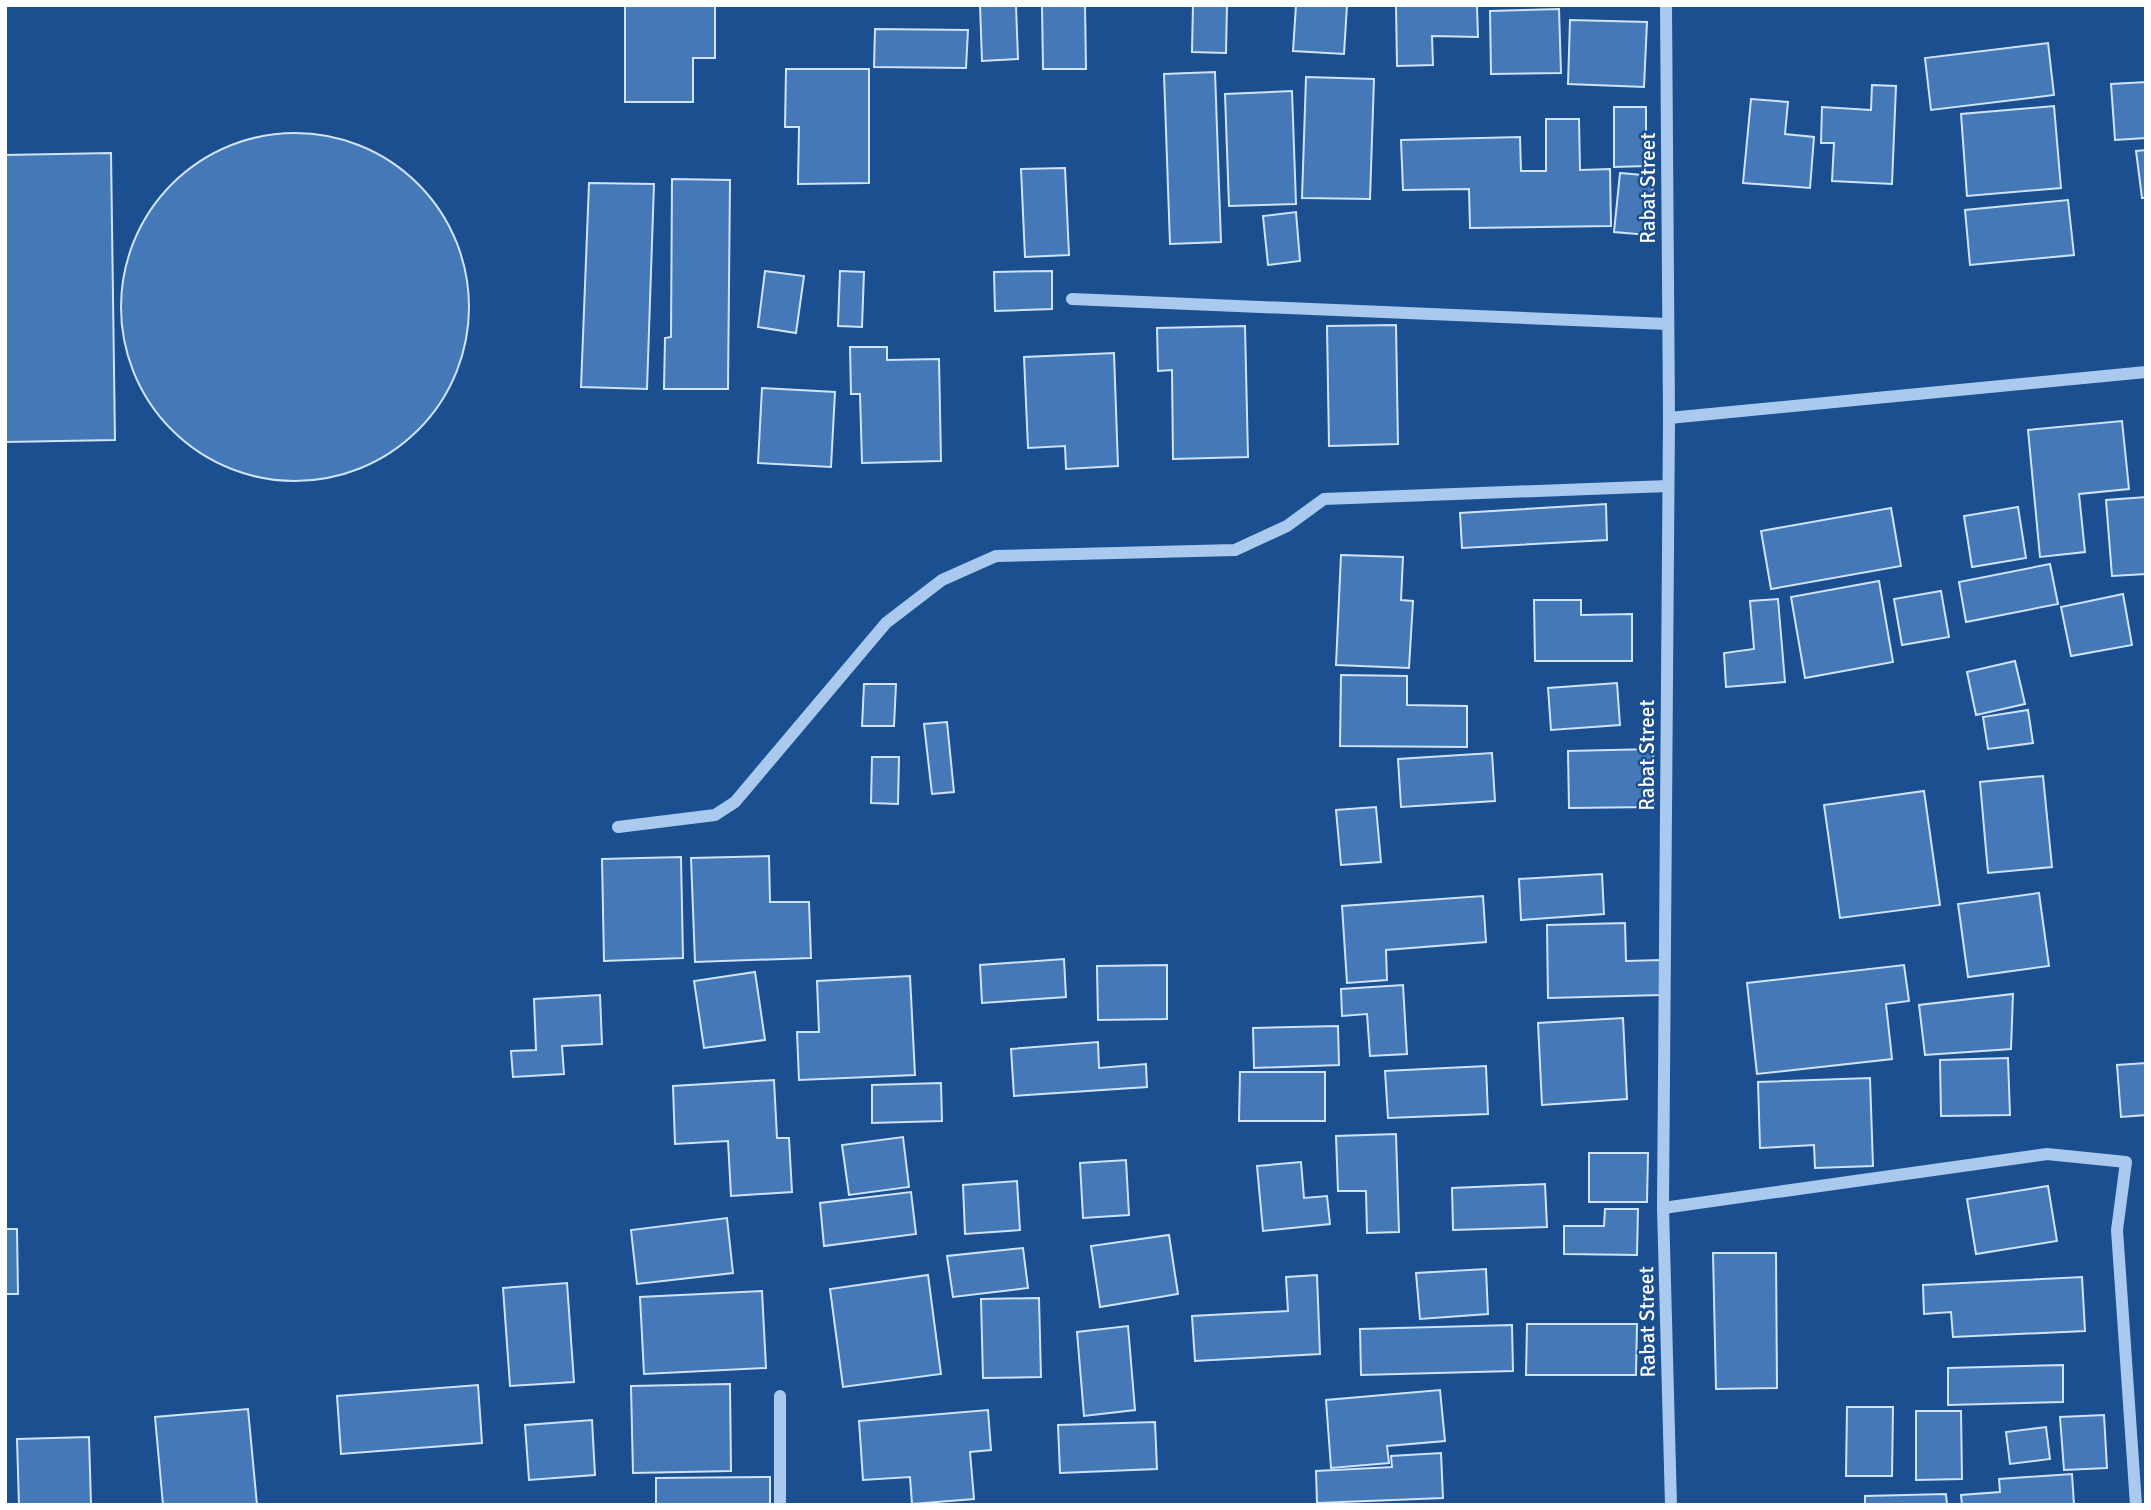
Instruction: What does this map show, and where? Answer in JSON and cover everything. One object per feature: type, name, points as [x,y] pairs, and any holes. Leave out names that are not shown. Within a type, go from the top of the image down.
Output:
[{"type":"street","name":"Rabat Street","points":[[1666,5],[1669,418],[1663,1208],[1671,1505]]},
{"type":"street","points":[[1072,299],[1668,324]]},
{"type":"street","points":[[1669,418],[2146,372]]},
{"type":"street","points":[[618,827],[715,815],[735,802],[886,623],[942,580],[996,556],[1235,550],[1286,526],[1324,499],[1668,486]]},
{"type":"street","points":[[1663,1208],[2048,1154],[2126,1162],[2118,1230],[2136,1505]]},
{"type":"street","points":[[780,1396],[780,1505]]},
{"type":"building","points":[[625,5],[715,5],[715,58],[693,58],[693,102],[625,102]]},
{"type":"building","points":[[980,5],[1016,5],[1018,59],[982,61]]},
{"type":"building","points":[[1042,5],[1085,5],[1086,69],[1043,69]]},
{"type":"building","points":[[1193,5],[1227,5],[1226,53],[1192,52]]},
{"type":"building","points":[[1296,5],[1347,5],[1344,54],[1293,51]]},
{"type":"building","points":[[1396,6],[1477,6],[1478,37],[1432,36],[1433,65],[1397,66]]},
{"type":"building","points":[[1559,9],[1561,73],[1491,74],[1490,11]]},
{"type":"building","points":[[1570,20],[1647,22],[1644,87],[1568,84]]},
{"type":"building","points":[[875,29],[968,30],[966,68],[874,67]]},
{"type":"building","points":[[2048,43],[2054,95],[1931,110],[1925,58]]},
{"type":"building","points":[[786,69],[869,69],[869,183],[798,184],[799,127],[785,127]]},
{"type":"building","points":[[1215,72],[1221,242],[1170,244],[1164,74]]},
{"type":"building","points":[[1306,77],[1374,79],[1370,199],[1302,198]]},
{"type":"building","points":[[2146,82],[2146,138],[2115,140],[2111,84]]},
{"type":"building","points":[[1872,85],[1896,86],[1892,184],[1832,181],[1834,143],[1821,143],[1822,107],[1871,110]]},
{"type":"building","points":[[1292,91],[1296,204],[1229,206],[1225,94]]},
{"type":"building","points":[[1751,99],[1788,102],[1785,134],[1814,137],[1810,188],[1743,183]]},
{"type":"building","points":[[2054,106],[2061,188],[1967,196],[1961,114]]},
{"type":"building","points":[[1614,107],[1646,107],[1646,166],[1614,167]]},
{"type":"building","points":[[1546,119],[1579,119],[1580,170],[1610,169],[1611,226],[1470,228],[1469,189],[1403,190],[1401,140],[1520,137],[1521,171],[1546,171]]},
{"type":"building","points":[[295,133],[346,140],[377,153],[406,172],[430,196],[449,225],[462,256],[469,307],[462,358],[449,389],[430,418],[406,442],[377,461],[346,474],[295,481],[244,474],[213,461],[184,442],[160,418],[141,389],[128,358],[121,307],[128,256],[141,225],[160,196],[184,172],[213,153],[244,140]]},
{"type":"building","points":[[2146,150],[2146,198],[2142,198],[2136,151]]},
{"type":"building","points":[[111,153],[115,440],[5,442],[5,155]]},
{"type":"building","points":[[1065,168],[1069,255],[1025,257],[1021,169]]},
{"type":"building","points":[[1620,173],[1654,176],[1648,235],[1614,232]]},
{"type":"building","points":[[672,179],[730,180],[728,389],[664,389],[665,338],[671,337]]},
{"type":"building","points":[[589,183],[654,184],[647,389],[581,387]]},
{"type":"building","points":[[2068,200],[2074,255],[1970,265],[1965,210]]},
{"type":"building","points":[[1296,212],[1300,261],[1268,265],[1263,216]]},
{"type":"building","points":[[765,271],[804,276],[796,333],[758,327]]},
{"type":"building","points":[[840,271],[864,272],[862,327],[838,326]]},
{"type":"building","points":[[1052,271],[1052,309],[995,311],[994,272]]},
{"type":"building","points":[[1396,325],[1398,444],[1329,446],[1327,326]]},
{"type":"building","points":[[1245,326],[1248,457],[1173,459],[1172,370],[1158,371],[1157,328]]},
{"type":"building","points":[[850,347],[887,347],[887,360],[939,359],[941,461],[862,463],[860,394],[851,394]]},
{"type":"building","points":[[1114,353],[1118,466],[1066,469],[1065,446],[1028,448],[1024,357]]},
{"type":"building","points":[[762,388],[835,392],[831,467],[758,463]]},
{"type":"building","points":[[2122,421],[2129,489],[2079,494],[2085,552],[2040,557],[2028,430]]},
{"type":"building","points":[[2146,497],[2146,574],[2112,576],[2106,500]]},
{"type":"building","points":[[1606,504],[1607,540],[1462,548],[1460,513]]},
{"type":"building","points":[[2018,507],[2026,558],[1972,567],[1964,516]]},
{"type":"building","points":[[1891,508],[1901,566],[1771,589],[1761,531]]},
{"type":"building","points":[[1341,555],[1403,557],[1401,600],[1413,601],[1409,668],[1336,665]]},
{"type":"building","points":[[2050,564],[2058,604],[1966,622],[1959,582]]},
{"type":"building","points":[[1879,581],[1893,662],[1805,678],[1791,597]]},
{"type":"building","points":[[1941,591],[1949,637],[1902,645],[1894,599]]},
{"type":"building","points":[[2123,594],[2132,645],[2071,656],[2061,607]]},
{"type":"building","points":[[1778,599],[1785,682],[1726,687],[1724,653],[1754,649],[1750,601]]},
{"type":"building","points":[[1534,600],[1581,600],[1581,615],[1632,614],[1632,661],[1535,661]]},
{"type":"building","points":[[2015,661],[2025,704],[1976,715],[1967,672]]},
{"type":"building","points":[[1341,675],[1407,676],[1407,705],[1467,706],[1467,747],[1340,746]]},
{"type":"building","points":[[1617,683],[1620,725],[1551,730],[1548,688]]},
{"type":"building","points":[[864,684],[896,684],[894,726],[862,726]]},
{"type":"building","points":[[2028,710],[2033,743],[1988,749],[1983,717]]},
{"type":"building","points":[[947,722],[954,792],[932,794],[924,724]]},
{"type":"building","points":[[1653,749],[1654,807],[1569,808],[1568,751]]},
{"type":"building","points":[[1492,753],[1495,801],[1401,807],[1398,759]]},
{"type":"building","points":[[872,757],[899,757],[898,804],[871,803]]},
{"type":"building","points":[[2043,776],[2052,867],[1988,873],[1980,782]]},
{"type":"building","points":[[1924,791],[1940,905],[1840,918],[1824,805]]},
{"type":"building","points":[[1376,807],[1381,862],[1341,865],[1336,810]]},
{"type":"building","points":[[769,856],[770,902],[809,902],[811,958],[695,962],[691,858]]},
{"type":"building","points":[[681,857],[683,958],[604,961],[602,859]]},
{"type":"building","points":[[1602,874],[1604,914],[1521,920],[1519,879]]},
{"type":"building","points":[[2039,893],[2049,966],[1968,977],[1958,904]]},
{"type":"building","points":[[1483,896],[1486,942],[1386,950],[1387,980],[1347,983],[1342,906]]},
{"type":"building","points":[[1625,923],[1626,961],[1661,960],[1662,995],[1548,998],[1547,925]]},
{"type":"building","points":[[1064,959],[1066,997],[982,1003],[980,965]]},
{"type":"building","points":[[1167,965],[1167,1019],[1098,1020],[1097,966]]},
{"type":"building","points":[[1904,965],[1909,1001],[1886,1004],[1892,1059],[1757,1074],[1747,983]]},
{"type":"building","points":[[755,972],[765,1040],[704,1048],[694,981]]},
{"type":"building","points":[[910,976],[915,1075],[799,1080],[797,1032],[819,1032],[817,981]]},
{"type":"building","points":[[1403,985],[1407,1054],[1370,1056],[1367,1014],[1342,1016],[1341,989]]},
{"type":"building","points":[[2013,994],[2011,1049],[1925,1055],[1919,1005]]},
{"type":"building","points":[[600,995],[602,1044],[562,1046],[564,1074],[513,1077],[511,1051],[536,1050],[534,999]]},
{"type":"building","points":[[1623,1018],[1627,1099],[1542,1105],[1538,1023]]},
{"type":"building","points":[[1338,1026],[1339,1065],[1254,1068],[1253,1028]]},
{"type":"building","points":[[1098,1042],[1099,1068],[1146,1064],[1147,1087],[1014,1096],[1011,1049]]},
{"type":"building","points":[[2008,1058],[2010,1115],[1941,1116],[1940,1060]]},
{"type":"building","points":[[2146,1063],[2146,1115],[2121,1117],[2117,1065]]},
{"type":"building","points":[[1486,1066],[1488,1114],[1388,1118],[1385,1071]]},
{"type":"building","points":[[1240,1072],[1325,1072],[1325,1121],[1239,1121]]},
{"type":"building","points":[[1870,1078],[1873,1166],[1815,1168],[1814,1145],[1760,1148],[1758,1082]]},
{"type":"building","points":[[774,1080],[777,1138],[789,1138],[792,1192],[731,1196],[728,1141],[675,1144],[673,1086]]},
{"type":"building","points":[[941,1083],[942,1121],[872,1123],[872,1085]]},
{"type":"building","points":[[1396,1134],[1399,1232],[1367,1233],[1366,1191],[1338,1191],[1336,1136]]},
{"type":"building","points":[[903,1137],[909,1187],[849,1195],[842,1145]]},
{"type":"building","points":[[1589,1153],[1648,1153],[1647,1202],[1589,1202]]},
{"type":"building","points":[[1126,1160],[1129,1215],[1083,1218],[1080,1163]]},
{"type":"building","points":[[1301,1162],[1304,1198],[1327,1196],[1330,1224],[1263,1231],[1257,1166]]},
{"type":"building","points":[[1017,1181],[1020,1230],[965,1234],[963,1185]]},
{"type":"building","points":[[1545,1184],[1547,1227],[1453,1230],[1452,1188]]},
{"type":"building","points":[[2048,1186],[2057,1241],[1976,1254],[1967,1199]]},
{"type":"building","points":[[911,1192],[916,1234],[824,1246],[820,1203]]},
{"type":"building","points":[[1605,1209],[1638,1209],[1637,1255],[1564,1254],[1564,1226],[1604,1226]]},
{"type":"building","points":[[727,1218],[733,1273],[637,1284],[631,1230]]},
{"type":"building","points":[[5,1229],[17,1229],[18,1294],[5,1294]]},
{"type":"building","points":[[1169,1235],[1178,1294],[1100,1307],[1091,1246]]},
{"type":"building","points":[[1023,1248],[1028,1288],[953,1297],[947,1256]]},
{"type":"building","points":[[1713,1253],[1776,1253],[1777,1388],[1716,1389]]},
{"type":"building","points":[[1486,1269],[1488,1314],[1420,1319],[1416,1273]]},
{"type":"building","points":[[928,1275],[941,1374],[843,1387],[830,1289]]},
{"type":"building","points":[[1317,1275],[1320,1354],[1195,1361],[1192,1316],[1288,1311],[1286,1277]]},
{"type":"building","points":[[2082,1277],[2085,1331],[1953,1337],[1951,1312],[1924,1314],[1923,1285]]},
{"type":"building","points":[[567,1283],[574,1382],[510,1386],[503,1288]]},
{"type":"building","points":[[762,1291],[766,1368],[644,1374],[640,1297]]},
{"type":"building","points":[[1039,1298],[1041,1377],[983,1378],[981,1299]]},
{"type":"building","points":[[1527,1324],[1637,1324],[1636,1375],[1526,1375]]},
{"type":"building","points":[[1512,1325],[1513,1371],[1361,1375],[1360,1329]]},
{"type":"building","points":[[1128,1326],[1135,1410],[1084,1416],[1077,1332]]},
{"type":"building","points":[[2063,1365],[2063,1402],[1948,1405],[1948,1368]]},
{"type":"building","points":[[730,1384],[731,1471],[633,1473],[631,1386]]},
{"type":"building","points":[[478,1385],[482,1443],[341,1454],[337,1396]]},
{"type":"building","points":[[1440,1390],[1445,1441],[1387,1446],[1389,1463],[1331,1468],[1326,1400]]},
{"type":"building","points":[[1847,1407],[1893,1407],[1892,1476],[1846,1476]]},
{"type":"building","points":[[248,1409],[257,1505],[163,1505],[155,1417]]},
{"type":"building","points":[[988,1410],[991,1450],[970,1452],[974,1499],[912,1504],[910,1477],[863,1480],[859,1421]]},
{"type":"building","points":[[1916,1411],[1961,1411],[1962,1479],[1916,1480]]},
{"type":"building","points":[[2104,1415],[2107,1468],[2064,1470],[2060,1417]]},
{"type":"building","points":[[592,1420],[595,1475],[529,1480],[525,1425]]},
{"type":"building","points":[[1155,1422],[1157,1469],[1060,1473],[1058,1425]]},
{"type":"building","points":[[2046,1427],[2050,1459],[2010,1464],[2006,1432]]},
{"type":"building","points":[[89,1437],[91,1505],[19,1505],[17,1439]]},
{"type":"building","points":[[1441,1453],[1443,1498],[1317,1503],[1316,1471],[1392,1467],[1391,1456]]},
{"type":"building","points":[[2072,1474],[2074,1505],[1962,1505],[1961,1495],[2000,1492],[1999,1479]]},
{"type":"building","points":[[770,1477],[770,1505],[656,1505],[656,1478]]},
{"type":"building","points":[[1946,1494],[1947,1505],[1865,1505],[1865,1496]]}]
